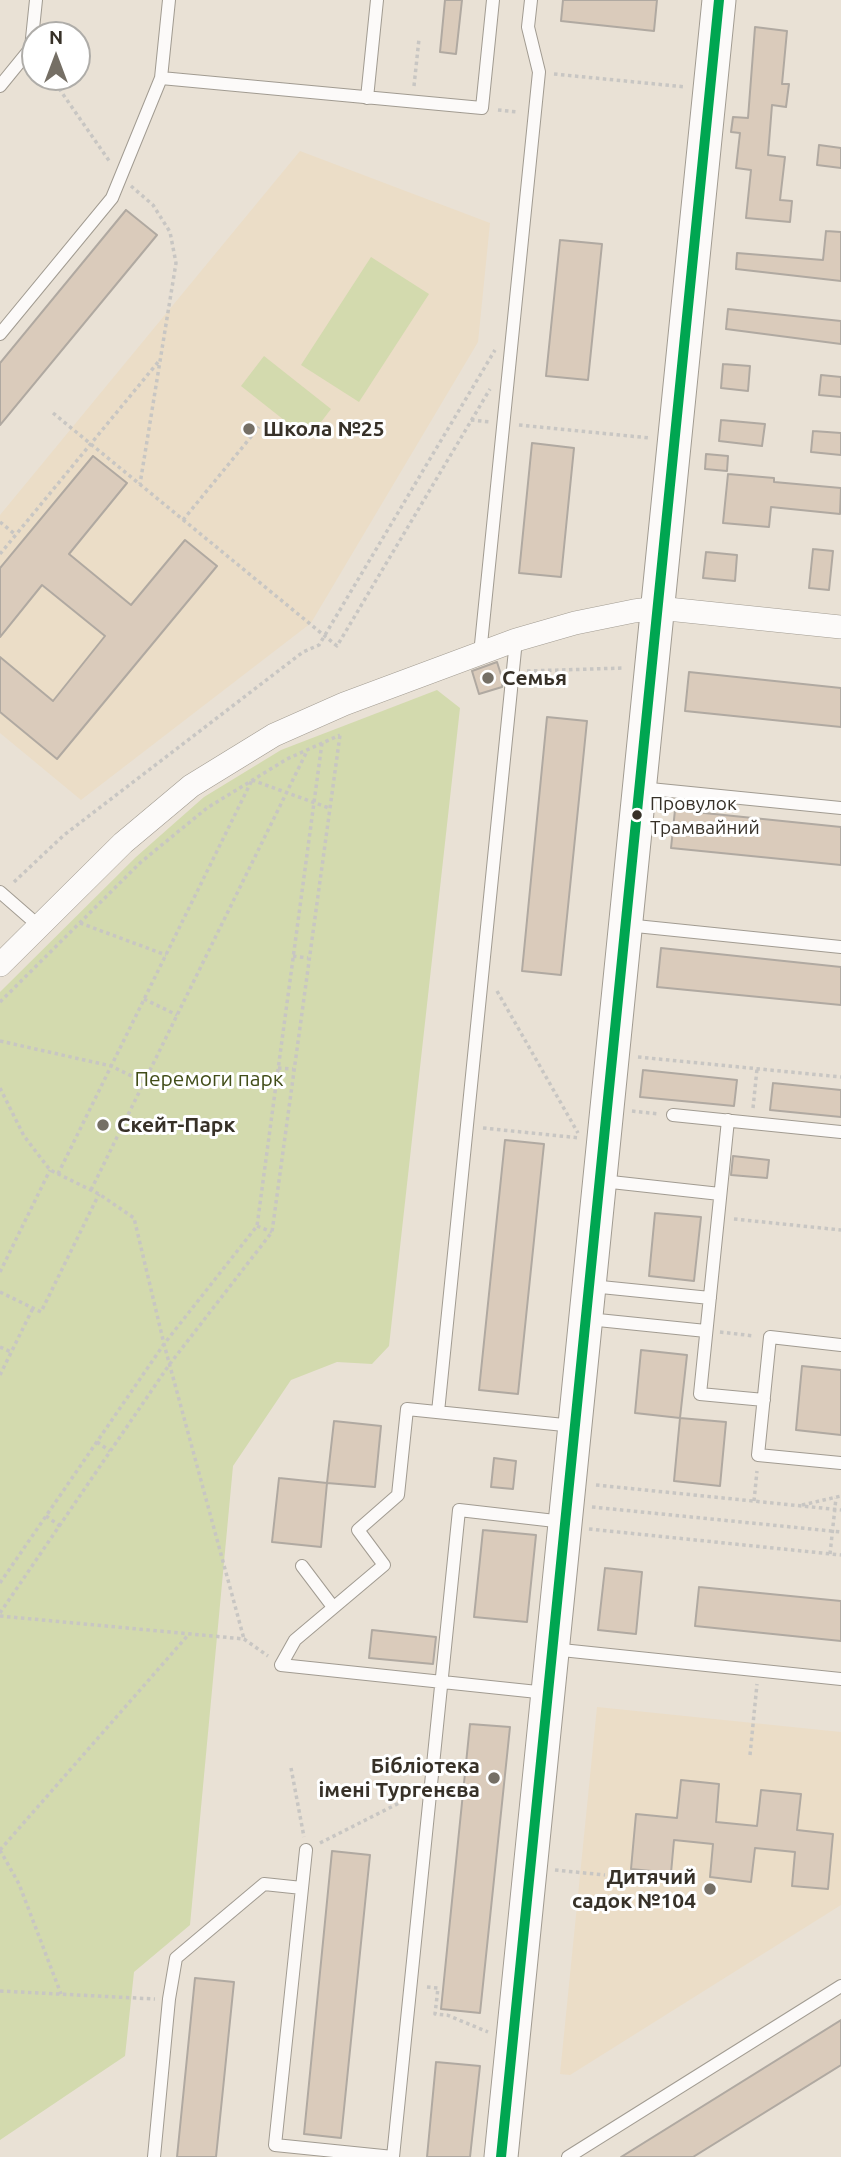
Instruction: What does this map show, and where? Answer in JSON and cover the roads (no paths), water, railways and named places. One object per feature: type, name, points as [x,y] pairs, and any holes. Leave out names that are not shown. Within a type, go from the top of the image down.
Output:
[{"type":"street","points":[[500,2157],[552,1649],[580,1519],[575,1426],[719,0]]},
{"type":"street","points":[[0,965],[123,843],[203,779],[274,735],[326,711],[516,640],[575,623],[658,608],[841,627]]},
{"type":"lane","points":[[0,86],[31,48],[36,0]]},
{"type":"lane","points":[[0,334],[112,198],[161,78],[169,0]]},
{"type":"lane","points":[[367,98],[377,0]]},
{"type":"lane","points":[[161,78],[482,108],[493,0]]},
{"type":"lane","points":[[480,654],[539,72],[528,27],[531,0]]},
{"type":"lane","points":[[438,1412],[516,640]]},
{"type":"lane","points":[[640,788],[841,808]]},
{"type":"lane","points":[[0,892],[40,926]]},
{"type":"lane","points":[[626,925],[841,947]]},
{"type":"lane","points":[[673,1115],[841,1132]]},
{"type":"lane","points":[[728,1120],[700,1394],[764,1400]]},
{"type":"lane","points":[[600,1181],[720,1194]]},
{"type":"lane","points":[[589,1285],[710,1298]]},
{"type":"lane","points":[[586,1319],[706,1331]]},
{"type":"lane","points":[[841,1345],[771,1338],[758,1455],[841,1463]]},
{"type":"lane","points":[[548,1693],[281,1665],[295,1640],[384,1565],[358,1530],[398,1495],[407,1409],[575,1426]]},
{"type":"lane","points":[[306,1850],[275,2145],[393,2157],[459,1510],[580,1519]]},
{"type":"lane","points":[[302,1566],[333,1607]]},
{"type":"lane","points":[[552,1649],[841,1679]]},
{"type":"lane","points":[[154,2157],[169,1999],[176,1958],[264,1884],[302,1888]]},
{"type":"lane","points":[[568,2157],[841,1986]]},
{"type":"place","name":"Школа №25","points":[[249,429]]},
{"type":"place","name":"Семья","points":[[488,678]]},
{"type":"place","name":"Провулок Трамвайний","points":[[637,815]]},
{"type":"place","name":"Скейт-Парк","points":[[103,1125]]},
{"type":"place","name":"Бібліотека імені Тургенєва","points":[[494,1778]]},
{"type":"place","name":"Дитячий садок №104","points":[[710,1889]]},
{"type":"park label","name":"Перемоги парк","points":[[209,1079]]}]
